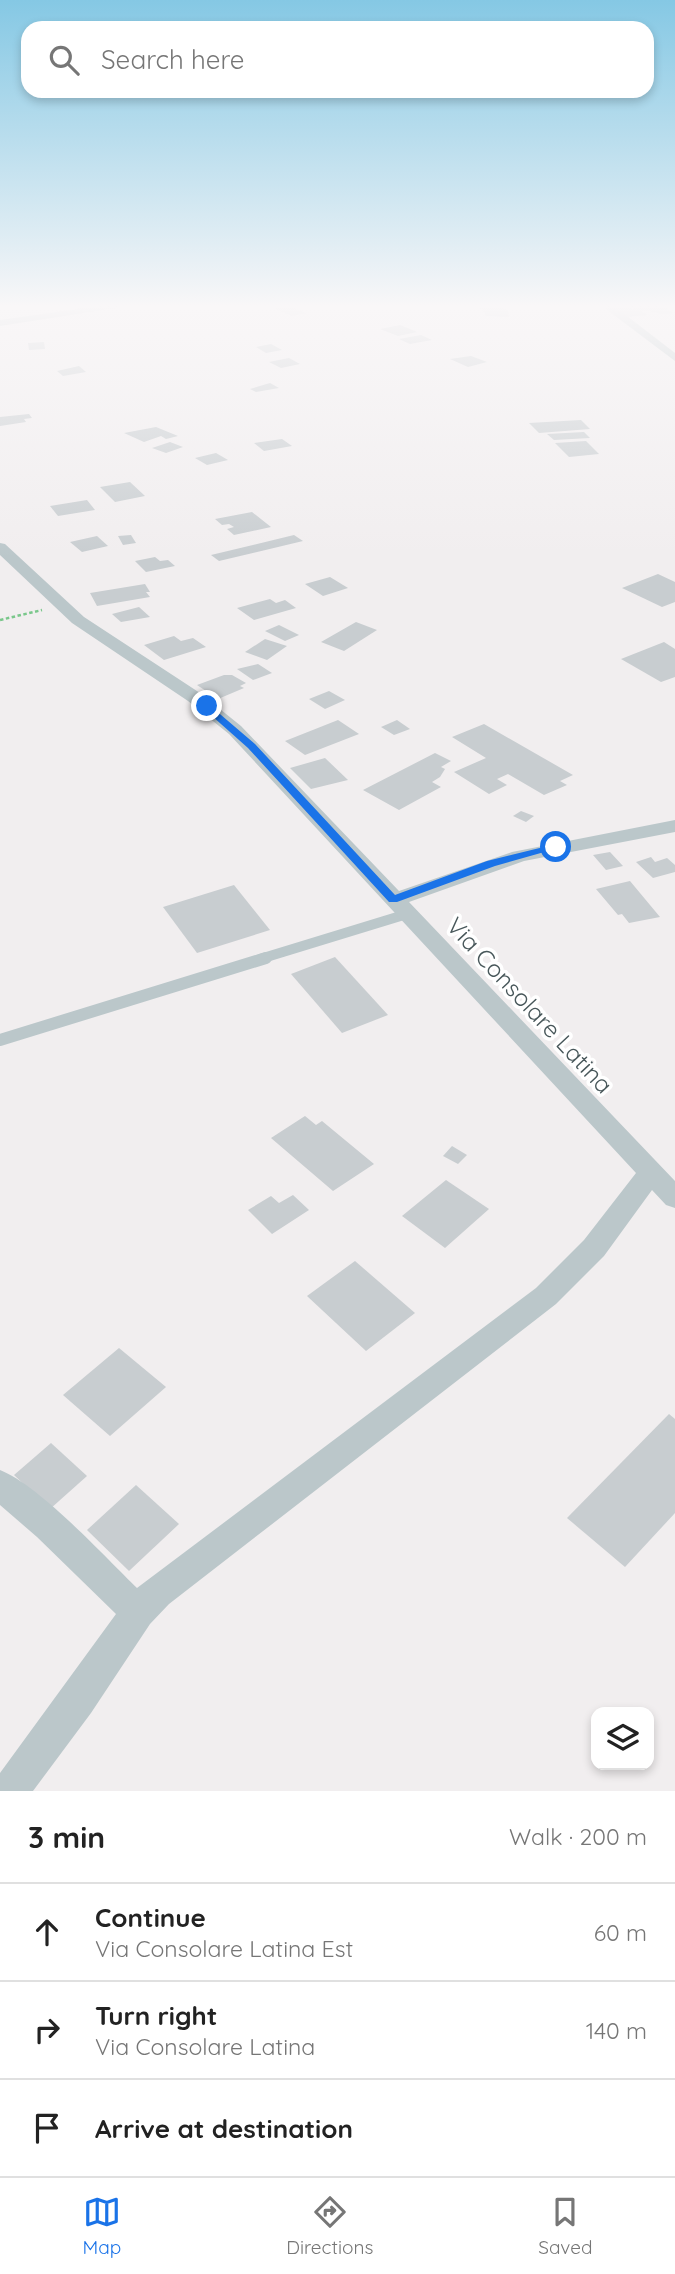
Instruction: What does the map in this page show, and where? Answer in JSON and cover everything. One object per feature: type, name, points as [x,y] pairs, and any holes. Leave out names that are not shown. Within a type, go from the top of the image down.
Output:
[{"type":"street","name":"Via Consolare Latina","points":[[0,547],[61,606],[105,640],[218,715],[259,754],[675,1198]]},
{"type":"street","points":[[400,907],[468,871],[526,854],[675,826]]},
{"type":"street","points":[[10,1791],[78,1700],[138,1612],[176,1576],[546,1296],[602,1240],[651,1172]]},
{"type":"street","points":[[0,1485],[49,1526],[138,1612]]},
{"type":"lane","points":[[0,1040],[400,907]]},
{"type":"path","points":[[0,620],[61,606]]},
{"type":"building","points":[[29,414],[32,418],[24,419],[26,422],[0,426],[0,417]]},
{"type":"building","points":[[581,420],[590,429],[539,433],[529,423]]},
{"type":"building","points":[[156,427],[178,436],[166,439],[161,436],[144,442],[124,433]]},
{"type":"building","points":[[584,432],[590,438],[554,440],[547,434]]},
{"type":"building","points":[[282,439],[292,446],[264,451],[254,443]]},
{"type":"building","points":[[586,441],[599,454],[569,457],[555,443]]},
{"type":"building","points":[[170,442],[183,447],[166,453],[152,448]]},
{"type":"building","points":[[216,453],[228,460],[207,465],[195,458]]},
{"type":"building","points":[[130,482],[145,496],[115,502],[100,487]]},
{"type":"building","points":[[87,500],[95,510],[58,516],[50,506]]},
{"type":"building","points":[[252,512],[271,527],[234,535],[227,529],[234,527],[229,524],[222,525],[215,519]]},
{"type":"building","points":[[131,535],[136,543],[123,545],[118,536]]},
{"type":"building","points":[[294,535],[303,541],[219,561],[211,555]]},
{"type":"building","points":[[97,536],[108,546],[82,552],[70,542]]},
{"type":"building","points":[[155,557],[160,561],[168,560],[175,566],[146,572],[135,561]]},
{"type":"building","points":[[658,574],[675,582],[675,602],[662,607],[622,588]]},
{"type":"building","points":[[330,577],[348,588],[323,596],[305,584]]},
{"type":"building","points":[[145,584],[150,597],[97,606],[90,593]]},
{"type":"building","points":[[270,599],[276,603],[285,600],[296,608],[254,620],[237,608]]},
{"type":"building","points":[[139,607],[150,617],[121,622],[112,614]]},
{"type":"building","points":[[356,622],[377,630],[344,651],[321,642]]},
{"type":"building","points":[[279,625],[299,635],[285,641],[265,631]]},
{"type":"building","points":[[174,636],[181,641],[193,638],[206,647],[164,660],[144,645]]},
{"type":"building","points":[[265,639],[287,646],[267,660],[245,652]]},
{"type":"building","points":[[664,642],[675,649],[675,677],[661,682],[621,659]]},
{"type":"building","points":[[258,664],[272,673],[253,680],[237,669]]},
{"type":"building","points":[[224,675],[232,675],[246,683],[240,686],[244,688],[218,699],[197,685]]},
{"type":"building","points":[[329,691],[345,700],[325,709],[309,699]]},
{"type":"building","points":[[338,720],[359,734],[305,755],[285,741]]},
{"type":"building","points":[[397,720],[410,729],[394,735],[381,727]]},
{"type":"building","points":[[484,724],[573,775],[560,781],[567,785],[544,795],[508,774],[497,779],[507,785],[489,794],[454,772],[486,758],[452,737]]},
{"type":"building","points":[[435,753],[451,761],[441,767],[445,769],[440,777],[432,782],[441,787],[399,810],[363,790]]},
{"type":"building","points":[[325,758],[348,780],[311,789],[290,768]]},
{"type":"building","points":[[521,811],[534,816],[526,822],[513,816]]},
{"type":"building","points":[[610,852],[623,866],[606,870],[593,855]]},
{"type":"building","points":[[651,857],[655,862],[667,858],[675,865],[675,872],[653,878],[636,862]]},
{"type":"building","points":[[630,881],[660,917],[629,923],[622,914],[618,915],[596,889]]},
{"type":"building","points":[[234,885],[270,930],[197,953],[163,907]]},
{"type":"building","points":[[335,957],[388,1015],[342,1033],[291,974]]},
{"type":"building","points":[[305,1116],[316,1125],[322,1121],[374,1164],[333,1191],[271,1138]]},
{"type":"building","points":[[452,1146],[467,1155],[458,1164],[443,1156]]},
{"type":"building","points":[[446,1180],[489,1209],[445,1248],[402,1216]]},
{"type":"building","points":[[293,1195],[309,1210],[272,1234],[248,1210],[271,1196],[279,1203]]},
{"type":"building","points":[[355,1261],[415,1313],[366,1351],[307,1296]]},
{"type":"building","points":[[119,1348],[166,1387],[110,1436],[63,1395]]},
{"type":"building","points":[[669,1414],[675,1419],[675,1513],[625,1567],[567,1518]]},
{"type":"building","points":[[51,1443],[87,1476],[50,1509],[14,1475]]},
{"type":"building","points":[[136,1485],[179,1524],[129,1571],[87,1530]]},
{"type":"route","points":[[207,706],[251,746],[393,900],[468,871],[556,847]]}]
